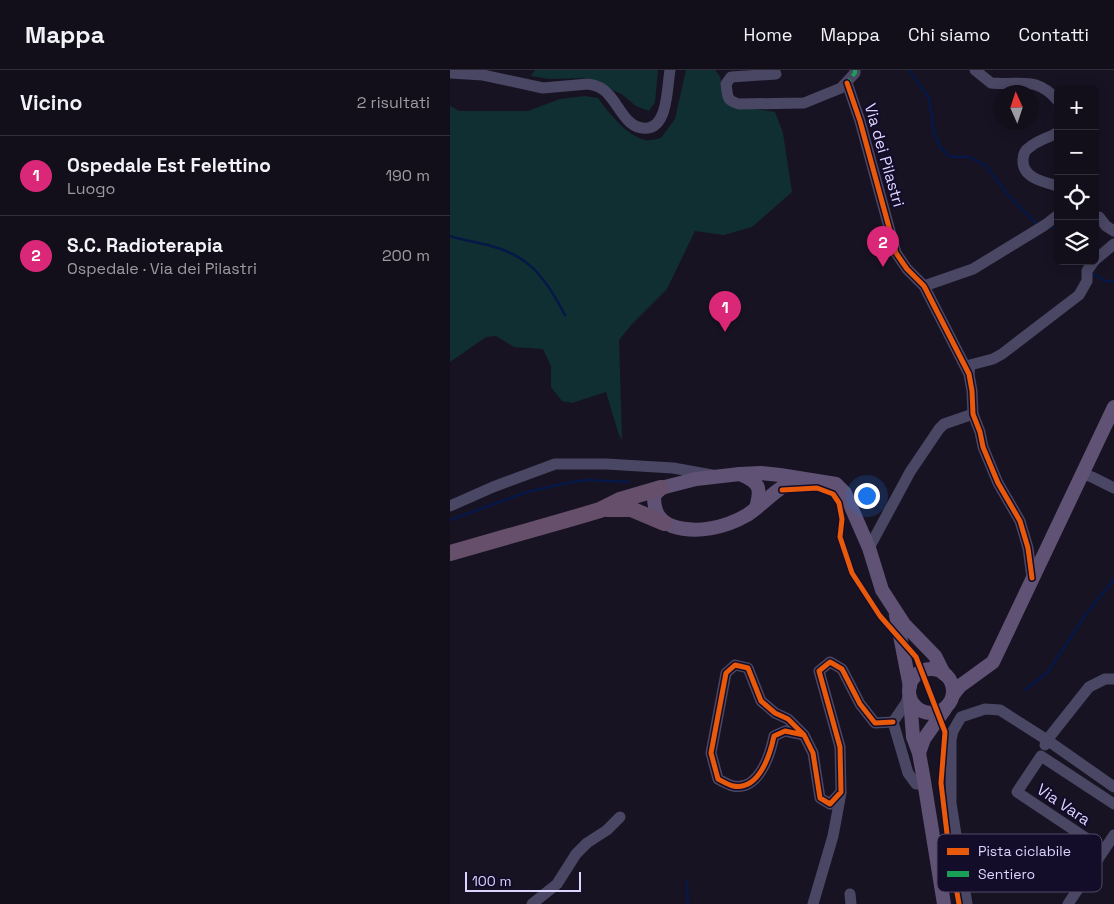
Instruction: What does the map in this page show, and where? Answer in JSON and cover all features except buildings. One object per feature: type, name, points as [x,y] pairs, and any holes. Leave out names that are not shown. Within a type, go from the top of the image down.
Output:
[{"type":"highway","points":[[450,553],[600,510],[620,500],[668,486]]},
{"type":"highway","points":[[600,510],[631,509],[664,523]]},
{"type":"main road","points":[[919,753],[924,738],[960,686],[993,662],[1114,407]]},
{"type":"main road","points":[[796,479],[778,488],[756,508],[736,520],[714,528],[690,529],[664,523],[658,516],[654,504],[654,496],[668,486],[696,479],[720,476],[761,473],[836,484],[846,493],[869,548],[882,590],[904,624],[935,656],[944,674],[952,684],[942,710]]},
{"type":"main road","points":[[740,474],[752,479],[758,486],[760,496],[756,508]]},
{"type":"main road","points":[[895,609],[901,646],[914,684],[918,709],[942,710]]},
{"type":"main road","points":[[914,684],[935,670],[944,674],[961,676],[971,674],[988,666]]},
{"type":"main road","points":[[914,684],[913,737],[919,753],[937,862]]},
{"type":"street","points":[[450,73],[483,76],[543,88],[594,85],[608,93],[630,123],[642,128],[654,126],[662,119],[670,70]]},
{"type":"street","points":[[776,74],[731,77],[726,84],[728,99],[731,102],[740,104],[804,103],[841,88],[855,73],[855,70]]},
{"type":"street","points":[[975,70],[991,83],[1021,82],[1039,85],[1054,97]]},
{"type":"street","name":"Via dei Pilastri","points":[[847,83],[860,121],[896,253],[924,286],[969,374],[973,414],[998,483],[1020,521],[1028,548],[1032,578]]},
{"type":"street","points":[[1054,134],[1031,146],[1023,156],[1022,163],[1026,171],[1033,177],[1054,185]]},
{"type":"street","points":[[1099,216],[1114,220]]},
{"type":"street","points":[[1099,217],[1106,226],[1114,231]]},
{"type":"street","points":[[924,286],[973,269],[1054,218]]},
{"type":"street","points":[[1099,256],[1114,244]]},
{"type":"street","points":[[969,374],[970,365],[1002,354],[1079,295],[1087,281],[1087,272],[1092,265]]},
{"type":"street","points":[[869,548],[910,472],[939,429],[944,424],[973,414]]},
{"type":"street","points":[[450,506],[493,487],[555,464],[606,464],[673,468],[720,476]]},
{"type":"street","points":[[668,486],[680,477],[679,472],[673,468]]},
{"type":"street","points":[[1082,474],[1092,476],[1114,488]]},
{"type":"street","points":[[813,904],[833,836],[841,792],[840,748],[819,671],[830,662],[842,668],[860,704],[875,723],[893,722]]},
{"type":"street","points":[[804,736],[785,730],[774,736],[771,751],[760,774],[750,784],[733,786],[718,779],[711,753],[726,672],[735,665],[748,668],[761,702],[775,713],[788,719],[804,736],[813,753],[820,798],[830,804],[841,792]]},
{"type":"street","points":[[1047,740],[1089,687],[1105,679],[1114,678]]},
{"type":"street","points":[[893,722],[906,703],[914,684]]},
{"type":"street","points":[[956,834],[951,804],[951,740],[953,731],[961,717],[980,710],[996,709],[1004,712],[1114,787]]},
{"type":"street","points":[[893,722],[908,773],[916,784],[924,783]]},
{"type":"street","name":"Via Vara","points":[[1047,740],[1042,756],[1018,792],[1080,834]]},
{"type":"street","name":"Via Vara","points":[[1042,756],[1114,804]]},
{"type":"street","points":[[532,904],[557,884],[576,854],[620,817]]},
{"type":"street","points":[[1102,853],[1114,835]]},
{"type":"street","points":[[1068,904],[1076,892]]},
{"type":"green space","points":[[535,70],[658,70],[655,102],[649,111],[636,106],[623,95],[588,78],[549,79],[531,76]]},
{"type":"green space","points":[[686,70],[715,70],[720,77],[728,105],[775,112],[783,133],[792,192],[752,227],[724,235],[695,231],[667,289],[619,340],[622,440],[606,392],[572,403],[562,401],[551,387],[551,366],[543,349],[514,347],[496,336],[486,337],[450,362],[450,106],[459,111],[528,111],[560,99],[585,96],[598,98],[631,134],[638,138],[651,140],[661,138],[675,119]]},
{"type":"waterway","points":[[909,70],[929,98],[934,133],[940,147],[950,157],[969,157],[985,165],[1009,196],[1037,224]]},
{"type":"waterway","points":[[450,236],[505,250],[517,256],[527,263],[544,281],[565,315]]},
{"type":"waterway","points":[[1092,273],[1105,281],[1114,281]]},
{"type":"waterway","points":[[450,520],[527,492],[567,483],[586,480],[629,482]]},
{"type":"waterway","points":[[788,490],[823,490],[833,494],[837,499],[841,509],[840,533],[848,564],[868,599],[893,630]]},
{"type":"waterway","points":[[1025,690],[1048,672],[1084,617],[1114,579]]},
{"type":"waterway","points":[[908,648],[916,657],[937,713]]},
{"type":"waterway","points":[[941,723],[944,738],[941,776],[942,799],[947,834]]},
{"type":"waterway","points":[[687,882],[688,904]]},
{"type":"waterway","points":[[957,892],[959,904]]},
{"type":"marked path","points":[[848,86],[847,83],[855,73],[855,70]]},
{"type":"cycle path","points":[[847,83],[860,121],[896,253],[907,269],[924,286],[969,374],[973,414],[983,447],[998,483],[1020,521],[1028,548],[1032,578]]},
{"type":"cycle path","points":[[782,490],[817,488],[833,494],[839,503],[842,519],[840,537],[852,573],[880,616],[916,657],[945,732],[941,783],[947,834]]},
{"type":"cycle path","points":[[804,735],[785,731],[774,736],[770,753],[762,770],[750,783],[742,786],[733,786],[718,779],[711,753],[726,673],[735,665],[748,668],[761,701],[775,713],[788,719],[804,735],[813,753],[820,798],[830,804],[841,792],[840,747],[819,671],[830,662],[842,669],[860,704],[875,723],[893,722]]},
{"type":"cycle path","points":[[957,892],[959,904]]},
{"type":"place","name":"S.C. Radioterapia","points":[[883,267]]},
{"type":"place","name":"Ospedale Est Felettino","points":[[725,332]]}]
